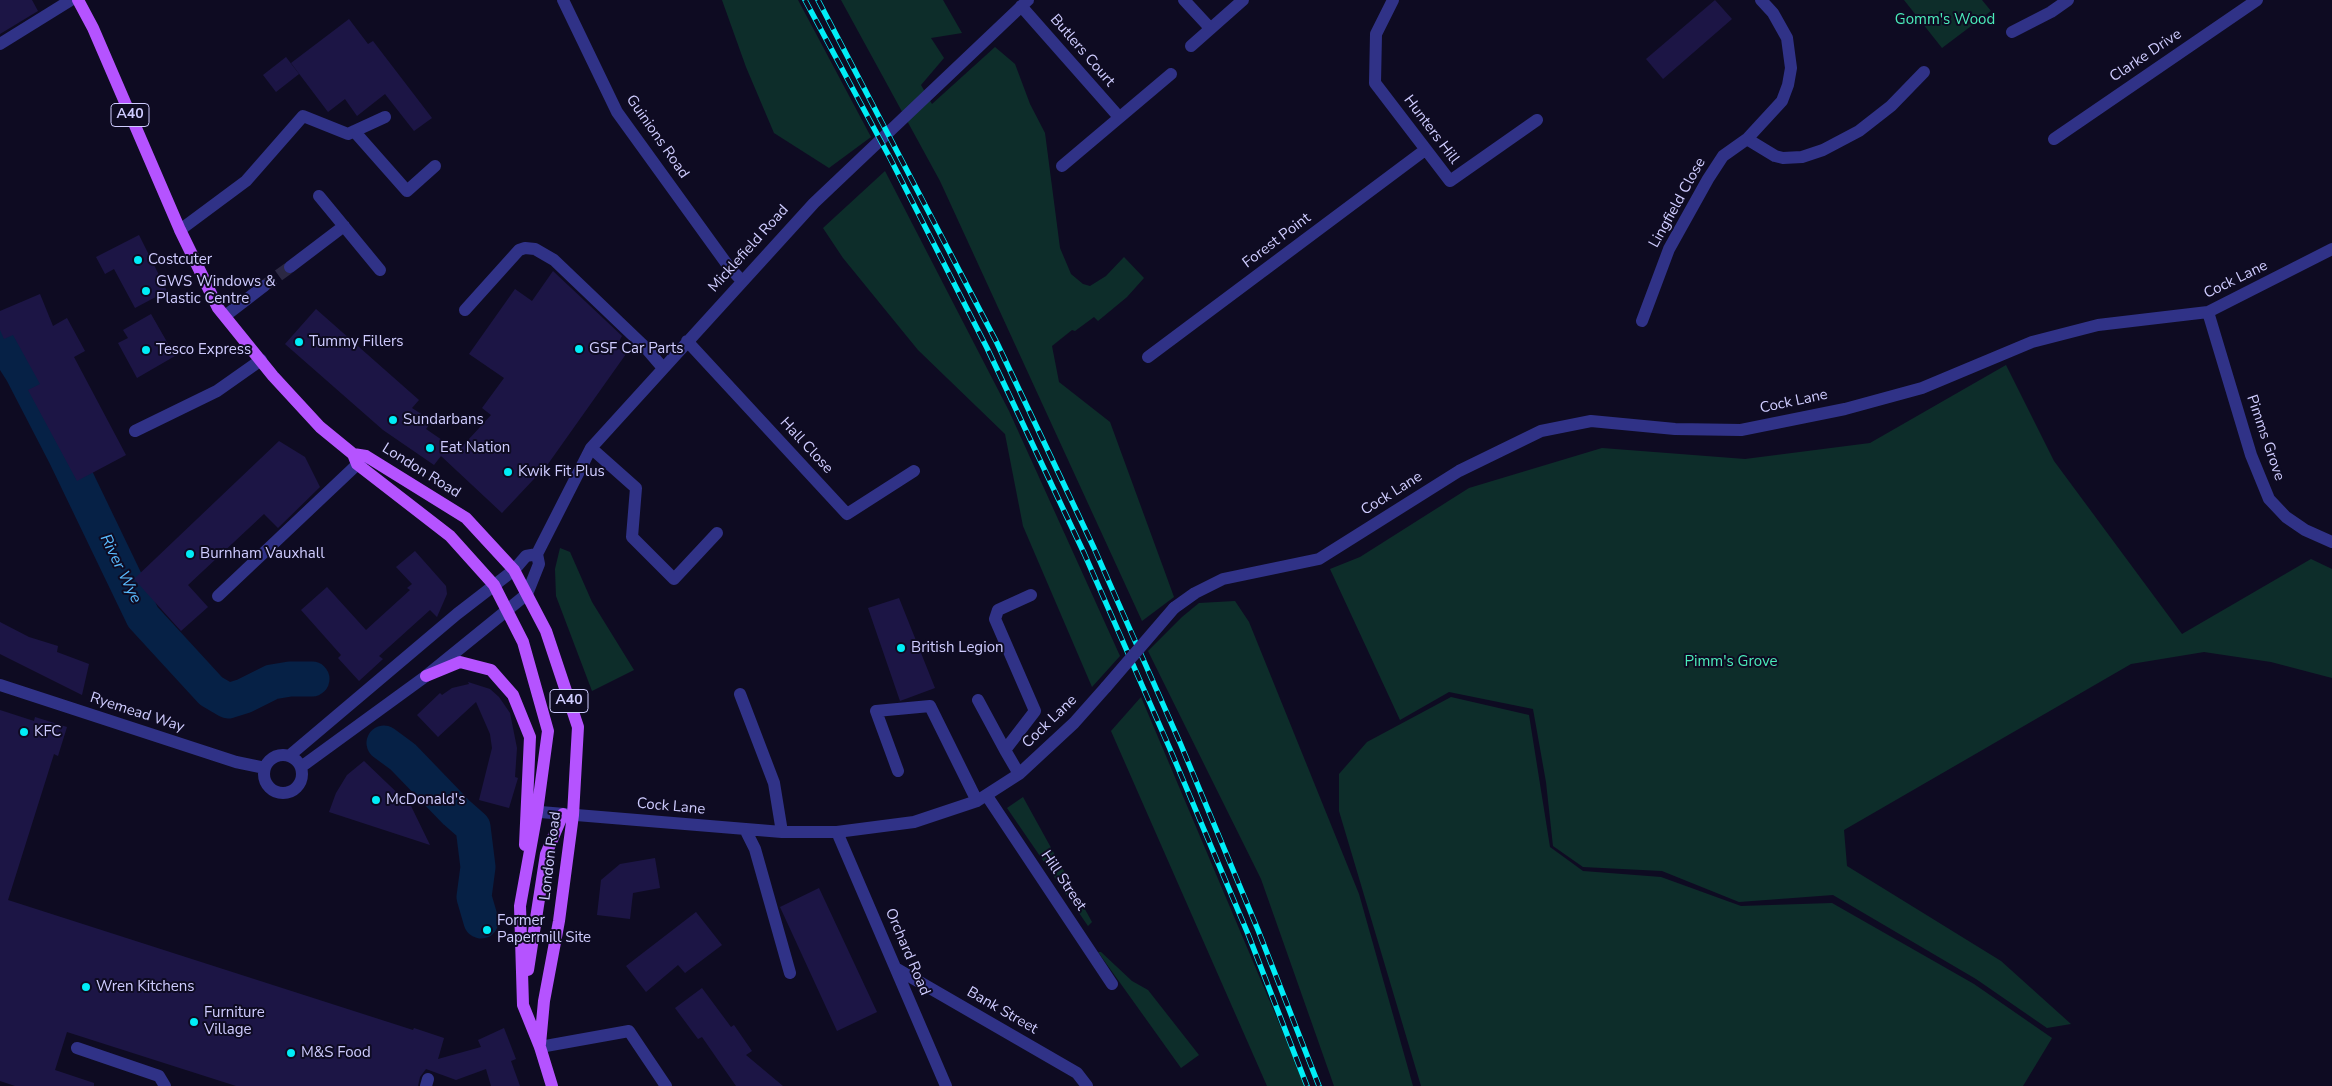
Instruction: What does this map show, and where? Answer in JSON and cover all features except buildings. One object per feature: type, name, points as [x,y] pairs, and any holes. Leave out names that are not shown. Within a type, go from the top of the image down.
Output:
[{"type":"main road","name":"London Road","points":[[78,0],[93,28],[180,230],[218,308],[320,427],[450,536],[494,585],[508,609],[523,642],[548,731],[531,811],[520,906],[523,1005],[540,1047]]},
{"type":"main road","name":"London Road","points":[[359,458],[466,518],[514,570],[546,630],[578,728],[559,921],[544,1000],[540,1047]]},
{"type":"main road","points":[[426,676],[460,662],[491,670],[513,695],[530,737],[531,811]]},
{"type":"main road","name":"A40","points":[[523,1005],[546,854],[568,815]]},
{"type":"main road","name":"A40","points":[[540,1047],[552,1086]]},
{"type":"street","points":[[0,44],[71,0]]},
{"type":"street","name":"Guinions Road","points":[[564,0],[617,112],[729,267],[742,281]]},
{"type":"street","points":[[1184,0],[1210,28]]},
{"type":"street","points":[[1191,46],[1243,0]]},
{"type":"street","name":"Hunters Hill","points":[[1393,0],[1376,34],[1375,83],[1450,181],[1537,120]]},
{"type":"street","name":"Lingfield Close","points":[[1642,321],[1669,249],[1687,215],[1723,156],[1747,139],[1782,101],[1791,68],[1787,38],[1773,13],[1761,0]]},
{"type":"street","points":[[2012,32],[2051,12],[2068,0]]},
{"type":"street","name":"Clarke Drive","points":[[2054,139],[2256,0]]},
{"type":"street","name":"Micklefield Road","points":[[527,594],[539,564],[537,554],[591,448],[814,203],[1024,3]]},
{"type":"street","name":"Butlers Court","points":[[1024,3],[1118,117]]},
{"type":"street","points":[[1747,139],[1775,156],[1783,158],[1802,157],[1823,150],[1859,131],[1885,111],[1924,72]]},
{"type":"street","points":[[1062,166],[1171,74]]},
{"type":"street","points":[[180,230],[246,181],[303,116],[348,134],[385,117]]},
{"type":"street","points":[[354,131],[407,191],[435,166]]},
{"type":"street","name":"Forest Point","points":[[1148,357],[1426,150]]},
{"type":"street","points":[[319,196],[380,270]]},
{"type":"street","points":[[290,267],[344,226]]},
{"type":"street","points":[[465,310],[519,250],[525,248],[535,249],[554,260],[645,347],[663,368]]},
{"type":"street","name":"Cock Lane","points":[[531,811],[782,832],[837,832],[914,822],[982,798],[1018,774],[1074,723],[1174,608],[1195,592],[1223,579],[1319,559],[1459,471],[1540,431],[1591,421],[1675,429],[1741,430],[1844,409],[1922,388],[2041,340],[2121,322],[2208,312],[2332,249]]},
{"type":"street","points":[[225,316],[264,286]]},
{"type":"street","name":"Pimms Grove","points":[[2208,312],[2251,455],[2269,500],[2305,530],[2332,542]]},
{"type":"street","name":"Hall Close","points":[[687,342],[847,514],[914,471]]},
{"type":"street","points":[[135,431],[216,392],[261,360]]},
{"type":"street","points":[[591,448],[636,488],[632,537],[674,579],[717,533]]},
{"type":"street","points":[[218,596],[359,458]]},
{"type":"street","points":[[289,756],[514,570],[526,556],[537,554]]},
{"type":"street","points":[[301,767],[426,676],[527,594]]},
{"type":"street","points":[[1005,750],[1034,711],[995,619],[998,610],[1031,596]]},
{"type":"street","name":"Ryemead Way","points":[[0,686],[236,762],[265,768]]},
{"type":"street","points":[[740,694],[774,783],[782,832]]},
{"type":"street","points":[[978,700],[1018,774]]},
{"type":"street","name":"Hill Street","points":[[898,771],[876,711],[930,706],[982,798],[1112,984]]},
{"type":"street","points":[[277,756],[289,756],[294,758],[301,767],[302,780],[299,785],[289,792],[277,792],[265,780],[265,768],[271,759],[277,756]]},
{"type":"street","points":[[745,829],[755,850],[790,973]]},
{"type":"street","name":"Orchard Road","points":[[837,832],[946,1086]]},
{"type":"street","name":"Bank Street","points":[[897,969],[1077,1073],[1087,1086]]},
{"type":"street","points":[[540,1047],[629,1031],[666,1086]]},
{"type":"street","points":[[77,1048],[159,1076],[165,1086]]},
{"type":"green space","points":[[722,0],[798,0],[871,137],[829,168],[774,133],[746,67]]},
{"type":"green space","points":[[841,0],[943,0],[962,33],[931,38],[944,58],[921,85],[932,104],[995,47],[1015,64],[1030,104],[1045,133],[1060,248],[1071,274],[1083,284],[1090,286],[1106,276],[1124,257],[1144,278],[1127,297],[1098,321],[1094,317],[1075,331],[1072,330],[1052,346],[1059,382],[1110,422],[1174,597],[1142,621],[940,181]]},
{"type":"green space","name":"Gomm's Wood","points":[[1904,0],[1982,0],[1991,11],[1942,48]]},
{"type":"green space","points":[[885,171],[1009,411],[1120,656],[1092,687],[1023,526],[1005,434],[918,350],[843,258],[823,228]]},
{"type":"green space","name":"Pimm's Grove","points":[[2006,365],[2054,461],[2182,634],[2311,559],[2332,569],[2332,678],[2271,662],[2204,652],[2131,664],[1844,830],[1847,866],[2001,961],[2071,1024],[2047,1028],[1976,979],[1833,895],[1739,902],[1662,871],[1583,867],[1553,846],[1546,782],[1533,709],[1449,692],[1400,720],[1330,569],[1360,557],[1469,488],[1602,448],[1745,459],[1870,443]]},
{"type":"green space","points":[[560,548],[570,552],[592,602],[634,670],[592,691],[556,596],[555,569]]},
{"type":"green space","points":[[1235,601],[1249,622],[1359,894],[1413,1086],[1334,1086],[1261,879],[1148,651],[1199,603]]},
{"type":"green space","points":[[1141,697],[1305,1086],[1267,1086],[1111,731]]},
{"type":"green space","points":[[1451,697],[1529,715],[1550,847],[1583,871],[1661,877],[1741,906],[1832,903],[1974,984],[2052,1038],[2023,1086],[1421,1086],[1339,811],[1339,774],[1367,742]]},
{"type":"green space","points":[[1023,797],[1092,922],[1088,926],[1007,808]]},
{"type":"green space","points":[[1098,952],[1101,952],[1132,981],[1148,990],[1199,1055],[1181,1068]]},
{"type":"waterway","name":"River Wye","points":[[0,337],[22,372],[65,455],[143,617],[211,691],[228,701],[244,696],[272,682],[290,679],[312,679]]},
{"type":"waterway","name":"River Wye","points":[[384,743],[403,757],[473,827],[478,867],[474,897],[481,921]]},
{"type":"tunnel","points":[[264,286],[290,267]]},
{"type":"railway","points":[[805,0],[890,158],[987,348],[1084,553],[1248,934],[1307,1086]]},
{"type":"railway","points":[[818,0],[997,343],[1094,548],[1181,745],[1258,930],[1319,1086]]},
{"type":"place","name":"Costcuter","points":[[138,260]]},
{"type":"place","name":"GWS Windows & Plastic Centre","points":[[146,291]]},
{"type":"place","name":"Tummy Fillers","points":[[299,342]]},
{"type":"place","name":"GSF Car Parts","points":[[579,349]]},
{"type":"place","name":"Tesco Express","points":[[146,350]]},
{"type":"place","name":"Sundarbans","points":[[393,420]]},
{"type":"place","name":"Eat Nation","points":[[430,448]]},
{"type":"place","name":"Kwik Fit Plus","points":[[508,472]]},
{"type":"place","name":"Burnham Vauxhall","points":[[190,554]]},
{"type":"place","name":"British Legion","points":[[901,648]]},
{"type":"place","name":"KFC","points":[[24,732]]},
{"type":"place","name":"McDonald's","points":[[376,800]]},
{"type":"place","name":"Former Papermill Site","points":[[487,930]]},
{"type":"place","name":"Wren Kitchens","points":[[86,987]]},
{"type":"place","name":"Furniture Village","points":[[194,1022]]},
{"type":"place","name":"M&S Food","points":[[291,1053]]}]
